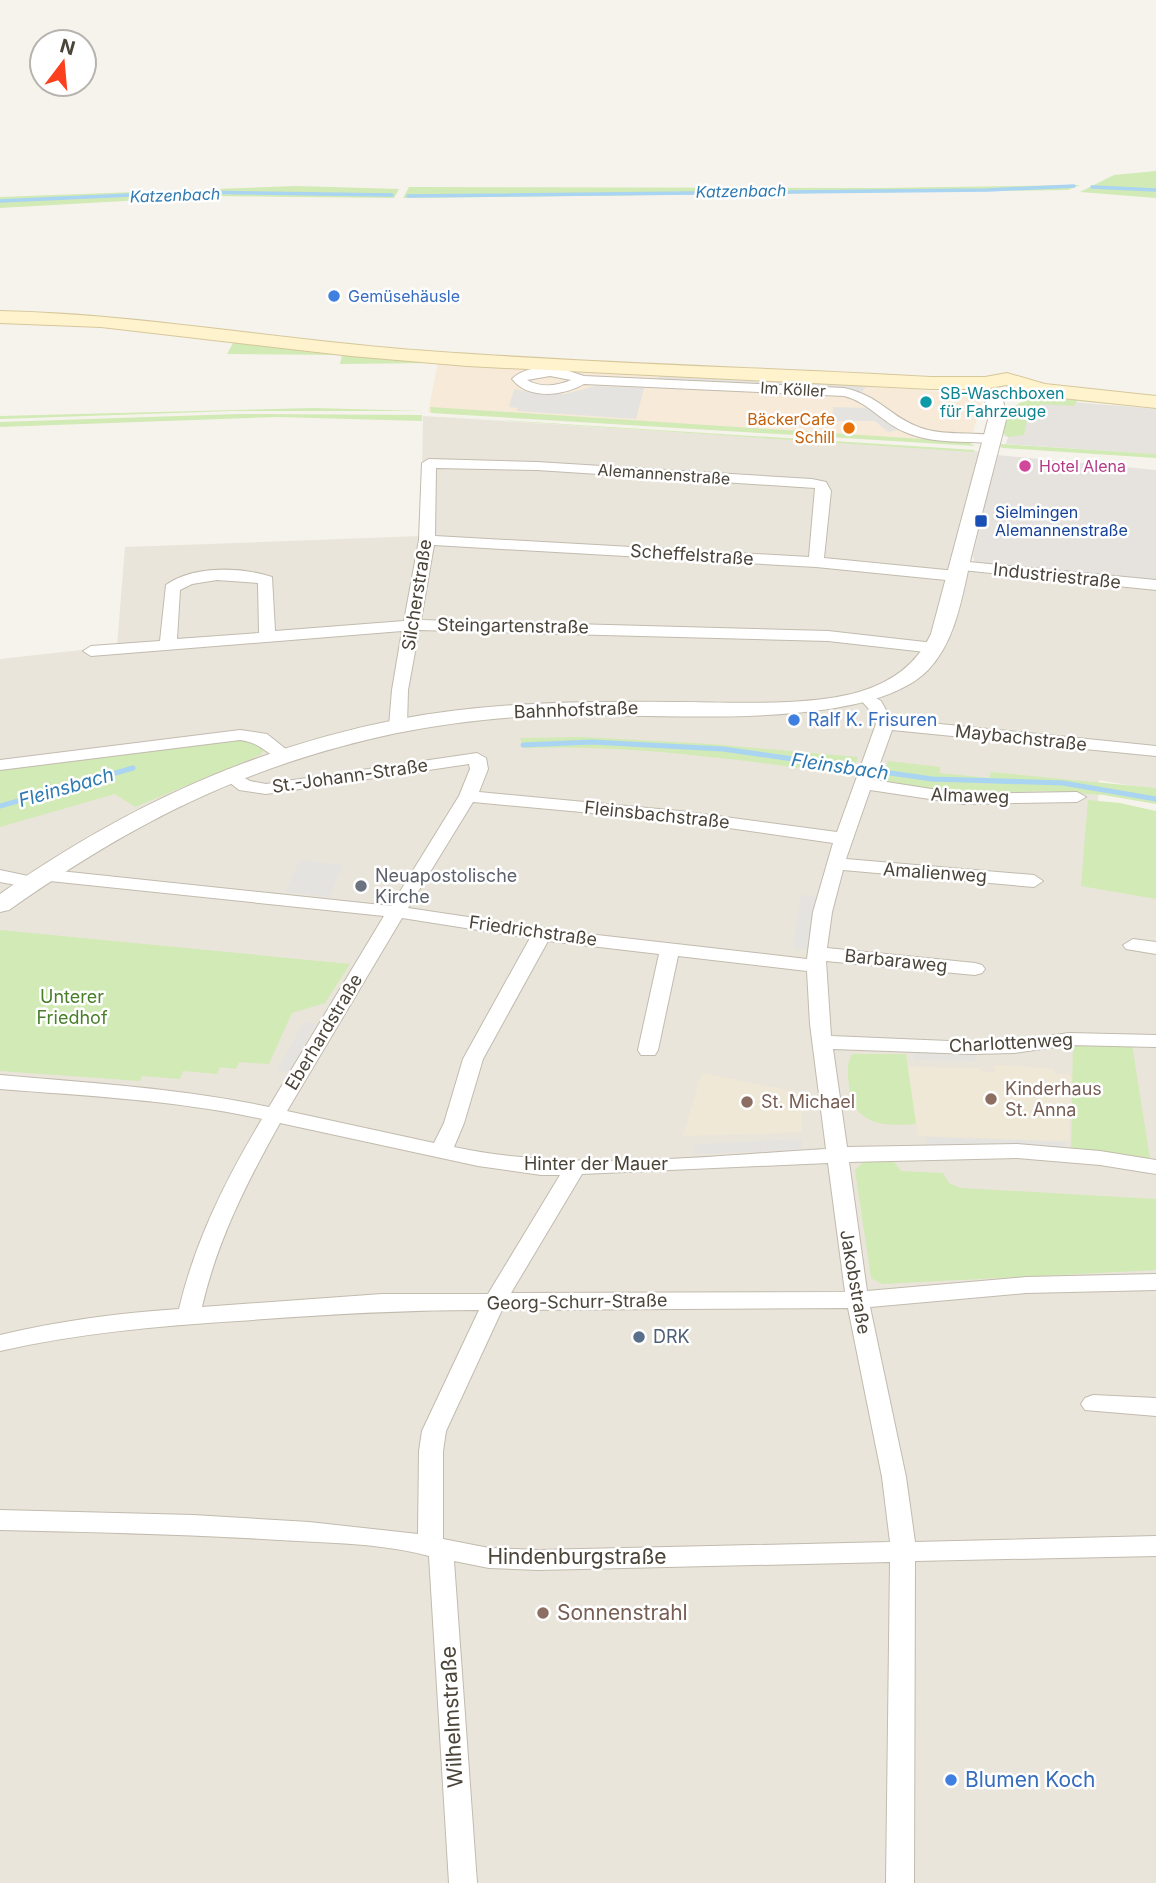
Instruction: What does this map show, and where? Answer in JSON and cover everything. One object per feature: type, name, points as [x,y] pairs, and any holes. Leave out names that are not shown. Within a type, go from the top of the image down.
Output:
[{"type":"main road","points":[[0,317],[116,321],[312,347],[425,357],[931,383],[1003,395],[1080,395],[1156,402]]},
{"type":"street","name":"Im Köller","points":[[581,380],[844,392],[870,399],[906,427],[918,432],[992,439]]},
{"type":"street","name":"Bahnhofstraße","points":[[0,905],[36,878],[141,814],[228,774],[284,754],[398,726],[511,712],[809,706],[866,697],[906,680],[922,666],[934,648],[1003,395]]},
{"type":"street","name":"Silcherstraße","points":[[398,726],[400,690],[427,540],[429,463]]},
{"type":"street","name":"Alemannenstraße","points":[[429,463],[568,468],[821,485],[824,491],[816,562]]},
{"type":"street","name":"Scheffelstraße","points":[[427,540],[957,571]]},
{"type":"street","name":"Industriestraße","points":[[957,571],[1156,586]]},
{"type":"street","points":[[168,646],[172,588],[174,584],[187,579],[246,576],[266,580],[267,637]]},
{"type":"street","name":"Steingartenstraße","points":[[91,652],[413,624],[828,636],[934,648]]},
{"type":"street","points":[[866,697],[875,705],[885,724]]},
{"type":"street","name":"Maybachstraße","points":[[885,724],[1156,751]]},
{"type":"street","name":"Jakobstraße","points":[[885,724],[826,894],[817,959],[819,1025],[857,1300],[895,1482],[904,1553],[900,1883]]},
{"type":"street","points":[[0,765],[240,736],[261,738],[284,754]]},
{"type":"street","name":"St.-Johann-Straße","points":[[228,774],[245,786],[266,789],[477,758]]},
{"type":"street","name":"Eberhardstraße","points":[[188,1317],[198,1275],[220,1218],[275,1114],[468,796],[479,769],[477,758]]},
{"type":"street","name":"Almaweg","points":[[865,781],[963,799],[1077,797]]},
{"type":"street","name":"Fleinsbachstraße","points":[[468,796],[694,817],[845,839]]},
{"type":"street","name":"Amalienweg","points":[[837,863],[1034,881]]},
{"type":"street","name":"Friedrichstraße","points":[[0,876],[398,912],[542,934],[670,948],[817,959]]},
{"type":"street","points":[[441,1151],[454,1123],[472,1059],[542,934]]},
{"type":"street","points":[[1133,945],[1156,948]]},
{"type":"street","points":[[648,1050],[670,948]]},
{"type":"street","name":"Barbaraweg","points":[[817,959],[975,969]]},
{"type":"street","name":"Charlottenweg","points":[[823,1042],[972,1048],[1014,1047],[1069,1039],[1156,1041]]},
{"type":"street","name":"Hinter der Mauer","points":[[0,1082],[132,1093],[275,1114],[509,1164],[575,1168],[837,1155],[1017,1151],[1114,1159],[1156,1167]]},
{"type":"street","name":"Wilhelmstraße","points":[[463,1883],[430,1468],[434,1431],[493,1304],[575,1168]]},
{"type":"street","name":"Georg-Schurr-Straße","points":[[0,1343],[88,1325],[382,1302],[493,1304],[857,1300],[1026,1286],[1156,1282]]},
{"type":"street","points":[[1093,1404],[1156,1407]]},
{"type":"street","name":"Hindenburgstraße","points":[[0,1520],[261,1529],[364,1536],[489,1559],[1156,1546]]},
{"type":"shaded area","points":[[438,362],[908,389],[969,394],[979,399],[982,405],[969,444],[428,412]]},
{"type":"shaded area","points":[[659,376],[867,386],[859,395],[658,383]]},
{"type":"shaded area","points":[[595,386],[644,388],[636,419],[517,411],[517,408],[509,407],[514,389],[565,394]]},
{"type":"shaded area","points":[[1074,402],[1156,409],[1156,454],[1006,444],[1008,437],[1004,436],[1009,422],[1027,403]]},
{"type":"shaded area","points":[[833,407],[870,408],[897,430],[888,432],[875,421],[832,421]]},
{"type":"shaded area","points":[[423,416],[989,452],[959,566],[1156,585],[1156,790],[1099,780],[1094,883],[1156,894],[1156,1883],[0,1883],[0,824],[260,753],[0,767],[0,659],[117,646],[125,547],[421,536]]},
{"type":"shaded area","points":[[997,455],[1156,470],[1156,580],[974,562],[973,555]]},
{"type":"shaded area","points":[[300,860],[343,865],[329,897],[285,892]]},
{"type":"shaded area","points":[[801,895],[820,896],[812,950],[793,948]]},
{"type":"shaded area","points":[[304,1022],[316,1024],[289,1073],[277,1071]]},
{"type":"shaded area","points":[[913,1052],[975,1053],[976,1061],[914,1060]]},
{"type":"shaded area","name":"Kinderhaus St. Anna","points":[[994,1065],[1054,1069],[1054,1073],[1071,1075],[1069,1141],[918,1136],[907,1067],[979,1068],[981,1071],[995,1072]]},
{"type":"shaded area","name":"St. Michael","points":[[702,1073],[802,1093],[802,1132],[683,1136]]},
{"type":"shaded area","points":[[927,1137],[1065,1142],[1064,1151],[927,1147]]},
{"type":"shaded area","points":[[802,1139],[802,1150],[694,1154],[695,1144]]},
{"type":"green space","points":[[1156,171],[1156,198],[1080,192],[1114,175]]},
{"type":"green space","points":[[1080,185],[1068,190],[403,198],[409,187],[878,188]]},
{"type":"green space","points":[[297,186],[399,189],[394,198],[213,196],[0,208],[0,197]]},
{"type":"green space","points":[[234,341],[431,363],[340,364],[342,355],[227,354]]},
{"type":"green space","points":[[1047,398],[1156,408],[1077,401],[1074,406],[1041,404],[1036,421],[1027,421],[1024,435],[1009,437],[1002,433],[1016,405],[1028,400]]},
{"type":"green space","points":[[430,407],[968,442],[975,446],[431,413]]},
{"type":"green space","points":[[314,408],[422,411],[232,411],[0,419],[0,416]]},
{"type":"green space","points":[[238,414],[422,415],[422,421],[278,417],[0,427],[0,422]]},
{"type":"green space","points":[[435,416],[975,450],[973,452]]},
{"type":"green space","points":[[1001,444],[1156,454],[1156,458],[1003,448],[1000,447]]},
{"type":"green space","points":[[246,737],[262,746],[260,755],[135,807],[115,794],[0,827],[0,769]]},
{"type":"green space","points":[[583,737],[711,744],[858,757],[851,775],[646,751],[523,748],[520,738]]},
{"type":"green space","points":[[888,761],[940,767],[940,773],[989,778],[991,772],[1156,788],[1156,804],[1103,795],[1046,791],[959,794],[881,780]]},
{"type":"green space","points":[[1088,800],[1120,803],[1156,811],[1156,899],[1081,886]]},
{"type":"green space","name":"Unterer Friedhof","points":[[0,930],[350,964],[325,1003],[292,1013],[269,1064],[239,1062],[236,1069],[220,1067],[217,1074],[183,1071],[180,1079],[142,1076],[140,1081],[0,1071]]},
{"type":"green space","points":[[1073,1043],[1132,1044],[1150,1159],[1071,1151]]},
{"type":"green space","points":[[852,1054],[906,1054],[916,1124],[892,1125],[872,1121],[857,1109],[849,1086],[848,1066]]},
{"type":"green space","points":[[864,1161],[894,1162],[901,1171],[943,1173],[949,1183],[961,1188],[1156,1199],[1156,1270],[882,1284],[871,1278],[855,1170]]},
{"type":"waterway","name":"Katzenbach","points":[[408,196],[988,190],[1074,186]]},
{"type":"waterway","points":[[1092,187],[1156,190]]},
{"type":"waterway","name":"Katzenbach","points":[[0,201],[196,192],[392,195]]},
{"type":"waterway","name":"Fleinsbach","points":[[523,745],[592,742],[723,749],[932,779],[1063,783],[1156,799]]},
{"type":"waterway","name":"Fleinsbach","points":[[0,806],[133,768]]},
{"type":"place","name":"Gemüsehäusle","points":[[334,296]]},
{"type":"place","name":"SB-Waschboxen für Fahrzeuge","points":[[926,402]]},
{"type":"place","name":"BäckerCafe Schill","points":[[849,428]]},
{"type":"place","name":"Hotel Alena","points":[[1025,466]]},
{"type":"place","name":"Sielmingen Alemannenstraße","points":[[981,521]]},
{"type":"place","name":"Ralf K. Frisuren","points":[[794,720]]},
{"type":"place","name":"Neuapostolische Kirche","points":[[361,886]]},
{"type":"place","name":"Kinderhaus St. Anna","points":[[991,1099]]},
{"type":"place","name":"St. Michael","points":[[747,1102]]},
{"type":"place","name":"DRK","points":[[639,1337]]},
{"type":"place","name":"Sonnenstrahl","points":[[543,1613]]},
{"type":"place","name":"Blumen Koch","points":[[951,1780]]}]
